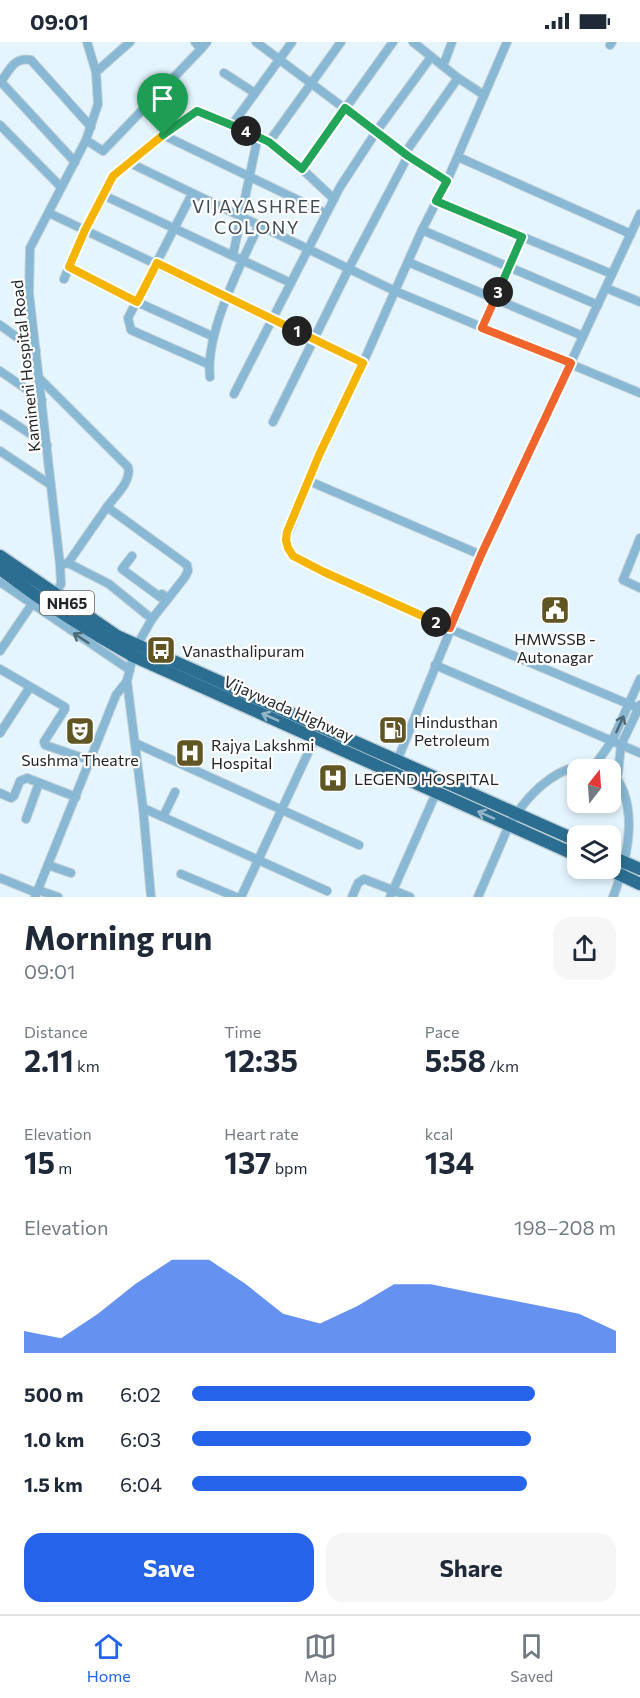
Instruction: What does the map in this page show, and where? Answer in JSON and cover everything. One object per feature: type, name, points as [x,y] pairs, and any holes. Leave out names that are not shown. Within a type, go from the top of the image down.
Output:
[{"type":"highway","name":"Vijaywada Highway","points":[[0,556],[135,650],[315,738],[436,793],[567,838]]},
{"type":"highway","name":"Vijaywada Highway","points":[[0,569],[88,631],[397,761],[567,850]]},
{"type":"highway","points":[[621,860],[640,868]]},
{"type":"highway","points":[[621,875],[640,884]]},
{"type":"street","name":"Kamineni Hospital Road","points":[[56,595],[61,584],[64,564],[51,485],[29,293],[30,249],[86,140],[98,104],[96,72],[87,42]]},
{"type":"street","points":[[96,72],[130,42]]},
{"type":"street","points":[[86,140],[103,151],[204,46],[195,42]]},
{"type":"street","points":[[256,42],[406,154],[447,181]]},
{"type":"street","points":[[232,125],[292,42]]},
{"type":"street","points":[[269,142],[341,42]]},
{"type":"street","points":[[302,169],[393,42]]},
{"type":"street","points":[[443,66],[452,42]]},
{"type":"street","points":[[507,42],[458,157],[319,455],[287,532],[286,540],[293,556],[324,572],[450,628],[639,707],[617,759]]},
{"type":"street","points":[[417,43],[458,78],[484,95]]},
{"type":"street","points":[[234,394],[325,213],[376,132],[431,57]]},
{"type":"street","points":[[75,162],[1,82],[18,61],[32,60],[91,127]]},
{"type":"street","points":[[225,73],[255,93]]},
{"type":"street","points":[[273,422],[406,154],[458,78]]},
{"type":"street","points":[[64,279],[85,230],[113,176],[128,162],[197,111],[269,142],[334,199]]},
{"type":"street","points":[[0,125],[61,187]]},
{"type":"street","points":[[163,135],[325,213]]},
{"type":"street","points":[[233,255],[258,136]]},
{"type":"street","points":[[458,157],[631,234]]},
{"type":"street","points":[[128,162],[395,291],[640,393]]},
{"type":"street","points":[[192,194],[128,318],[131,330],[208,364]]},
{"type":"street","points":[[103,195],[291,283]]},
{"type":"street","points":[[436,201],[612,274]]},
{"type":"street","points":[[49,213],[363,363]]},
{"type":"street","points":[[397,761],[481,555],[640,214]]},
{"type":"street","points":[[210,377],[208,364],[212,336],[259,225]]},
{"type":"street","points":[[422,230],[598,304]]},
{"type":"street","points":[[482,328],[522,237]]},
{"type":"street","points":[[408,262],[583,336]]},
{"type":"street","points":[[69,267],[137,302],[212,336]]},
{"type":"street","points":[[606,288],[640,302]]},
{"type":"street","points":[[0,325],[36,351]]},
{"type":"street","points":[[0,371],[42,400]]},
{"type":"street","points":[[40,380],[128,467],[129,473],[127,480],[64,564],[109,584],[152,619]]},
{"type":"street","points":[[0,414],[46,445]]},
{"type":"street","points":[[0,451],[51,485]]},
{"type":"street","points":[[309,480],[481,555]]},
{"type":"street","points":[[107,507],[187,565],[188,572],[152,619],[135,650],[127,681],[143,807],[151,897]]},
{"type":"street","points":[[640,538],[623,580],[640,588]]},
{"type":"street","points":[[132,556],[122,568],[159,597],[162,594],[168,598]]},
{"type":"street","points":[[0,582],[130,670]]},
{"type":"street","points":[[0,651],[32,604]]},
{"type":"street","points":[[435,664],[640,753]]},
{"type":"street","points":[[0,669],[66,708],[44,742],[45,745],[89,760]]},
{"type":"street","points":[[599,759],[612,741],[640,679]]},
{"type":"street","points":[[37,893],[116,695],[127,681]]},
{"type":"street","points":[[0,733],[30,687]]},
{"type":"street","points":[[241,897],[315,738]]},
{"type":"street","points":[[135,743],[359,845]]},
{"type":"street","points":[[478,897],[512,820],[545,783],[567,769]]},
{"type":"street","points":[[0,793],[11,798],[23,778],[27,778],[76,796]]},
{"type":"street","points":[[621,780],[634,794]]},
{"type":"street","points":[[26,819],[39,783]]},
{"type":"street","points":[[163,817],[175,792]]},
{"type":"street","points":[[392,894],[436,793]]},
{"type":"street","points":[[143,807],[327,891]]},
{"type":"street","points":[[621,875],[633,852],[637,837]]},
{"type":"street","points":[[48,865],[71,873]]},
{"type":"street","points":[[181,874],[236,897]]},
{"type":"street","points":[[0,878],[37,893],[58,897]]},
{"type":"street","points":[[352,897],[358,883],[364,879],[392,894],[410,897]]},
{"type":"street","points":[[613,897],[620,879]]},
{"type":"place","name":"HMWSSB - Autonagar","points":[[555,610]]},
{"type":"place","name":"Vanasthalipuram","points":[[161,650]]},
{"type":"place","name":"Hindusthan Petroleum","points":[[393,730]]},
{"type":"place","name":"Sushma Theatre","points":[[80,731]]},
{"type":"place","name":"Rajya Lakshmi Hospital","points":[[190,753]]},
{"type":"place","name":"LEGEND HOSPITAL","points":[[333,778]]},
{"type":"district","name":"VIJAYASHREE COLONY","points":[[257,216]]},
{"type":"route","points":[[345,108],[408,156],[447,181],[436,201],[522,237],[482,328],[571,363],[481,555],[450,628],[324,572],[293,556],[288,548],[287,532],[319,455],[363,363],[157,263],[137,302],[69,267],[113,176],[163,135],[190,114],[197,111],[203,112],[269,142],[302,169],[345,108]]}]
